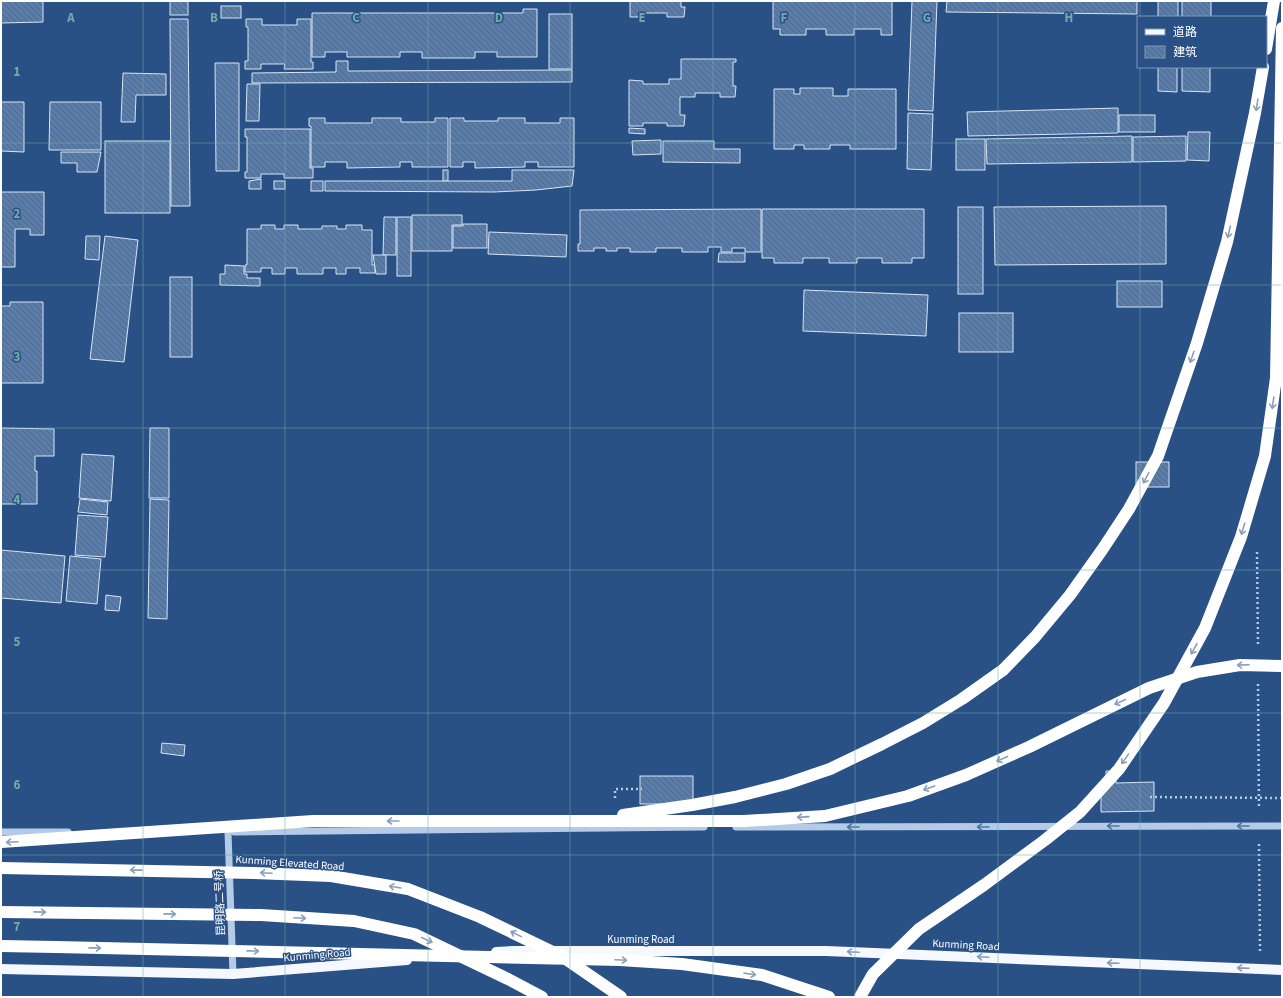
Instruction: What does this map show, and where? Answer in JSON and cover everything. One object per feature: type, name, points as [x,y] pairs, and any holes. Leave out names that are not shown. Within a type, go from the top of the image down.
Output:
[{"type":"highway","points":[[1267,43],[1274,1]]},
{"type":"highway","points":[[860,997],[874,974],[919,929],[1045,840],[1080,812],[1119,769],[1164,703],[1205,628],[1241,537],[1265,456],[1276,378],[1282,28]]},
{"type":"highway","points":[[584,821],[735,797],[786,784],[830,769],[923,723],[962,699],[1003,670],[1035,637],[1070,595],[1102,550],[1129,509],[1158,456],[1198,343],[1227,242],[1255,113],[1263,68]]},
{"type":"highway","points":[[1,842],[313,821],[744,821],[825,816],[908,796],[966,775],[1029,747],[1149,688],[1198,672],[1240,665],[1282,666]]},
{"type":"highway","name":"Kunming Elevated Road","points":[[1,868],[331,876],[408,889],[480,917],[563,958],[621,997]]},
{"type":"highway","points":[[1,912],[262,915],[354,921],[414,934],[542,997]]},
{"type":"highway","points":[[1,946],[620,960],[682,964],[762,975],[829,997]]},
{"type":"main road","name":"Kunming Road","points":[[1,969],[233,974],[522,951],[826,950],[1282,970]]},
{"type":"street","points":[[1,832],[228,832],[615,827],[1282,826]]},
{"type":"street","name":"昆明路二号桥","points":[[228,832],[233,974]]},
{"type":"path","points":[[1150,797],[1282,798]]},
{"type":"building","points":[[1,1],[43,1],[43,22],[1,23]]},
{"type":"building","points":[[170,1],[188,1],[188,15],[170,15]]},
{"type":"building","points":[[630,1],[681,1],[681,7],[685,7],[684,17],[667,17],[667,13],[643,13],[643,17],[630,17]]},
{"type":"building","points":[[773,1],[892,1],[892,35],[881,35],[881,29],[854,29],[854,35],[826,35],[826,29],[806,29],[806,35],[780,35],[780,29],[773,29]]},
{"type":"building","points":[[912,1],[937,1],[933,111],[908,110]]},
{"type":"building","points":[[947,1],[1137,1],[1137,14],[946,12]]},
{"type":"building","points":[[1158,1],[1178,1],[1178,16],[1158,16]]},
{"type":"building","points":[[1182,1],[1211,1],[1211,16],[1182,16]]},
{"type":"building","points":[[221,6],[241,6],[241,18],[221,18]]},
{"type":"building","points":[[523,9],[537,9],[537,57],[497,57],[497,52],[475,52],[475,58],[422,58],[422,52],[400,52],[400,57],[347,57],[347,52],[325,52],[325,57],[312,57],[312,13],[523,13]]},
{"type":"building","points":[[549,14],[572,14],[572,69],[549,69]]},
{"type":"building","points":[[170,19],[188,19],[190,206],[171,206]]},
{"type":"building","points":[[246,19],[262,19],[262,25],[297,25],[297,19],[311,19],[311,62],[313,62],[313,69],[284,69],[285,64],[261,64],[261,69],[245,69],[245,61],[248,61],[248,27],[246,27]]},
{"type":"building","points":[[681,59],[736,59],[736,62],[733,62],[733,86],[736,86],[735,97],[720,97],[720,93],[695,93],[695,97],[680,97],[680,115],[685,115],[684,126],[667,126],[667,123],[643,123],[643,126],[629,126],[629,80],[643,81],[643,84],[669,84],[669,79],[681,79]]},
{"type":"building","points":[[336,61],[348,61],[348,71],[572,70],[572,82],[252,83],[252,73],[336,72]]},
{"type":"building","points":[[215,63],[239,63],[239,171],[216,171]]},
{"type":"building","points":[[1158,68],[1177,68],[1177,92],[1158,91]]},
{"type":"building","points":[[1182,68],[1210,68],[1210,92],[1182,91]]},
{"type":"building","points":[[123,73],[166,74],[166,95],[136,95],[135,122],[121,122]]},
{"type":"building","points":[[247,84],[260,84],[259,121],[246,121]]},
{"type":"building","points":[[800,88],[833,88],[833,96],[848,96],[848,89],[896,89],[896,149],[850,149],[850,145],[830,145],[830,149],[804,149],[804,145],[794,145],[794,149],[774,149],[774,89],[794,89],[794,94],[800,94]]},
{"type":"building","points":[[1,102],[24,102],[24,152],[1,151]]},
{"type":"building","points":[[50,102],[101,102],[101,150],[49,150]]},
{"type":"building","points":[[1118,108],[1118,133],[968,136],[967,112]]},
{"type":"building","points":[[908,113],[933,114],[931,170],[907,169]]},
{"type":"building","points":[[1119,115],[1155,115],[1155,132],[1119,132]]},
{"type":"building","points":[[309,118],[325,118],[325,123],[372,123],[372,118],[401,118],[401,122],[435,122],[435,118],[448,118],[448,167],[412,167],[412,162],[400,162],[400,167],[347,168],[347,162],[325,162],[325,167],[311,167],[311,126],[309,126]]},
{"type":"building","points":[[450,118],[464,118],[464,121],[498,121],[498,118],[525,118],[525,123],[560,123],[560,118],[574,118],[574,167],[538,167],[538,162],[525,162],[525,167],[475,168],[475,162],[463,162],[463,167],[450,167]]},
{"type":"building","points":[[629,128],[645,129],[645,134],[629,133]]},
{"type":"building","points":[[245,129],[310,129],[310,168],[313,168],[313,178],[284,178],[284,174],[261,174],[261,178],[245,178],[245,172],[247,172],[247,137],[245,137]]},
{"type":"building","points":[[1188,132],[1210,132],[1209,161],[1187,160]]},
{"type":"building","points":[[1132,136],[1132,162],[987,164],[986,139]]},
{"type":"building","points":[[1186,136],[1186,161],[1133,162],[1133,137]]},
{"type":"building","points":[[956,139],[985,139],[985,170],[956,170]]},
{"type":"building","points":[[661,140],[661,154],[633,155],[632,141]]},
{"type":"building","points":[[105,141],[170,141],[170,213],[105,213]]},
{"type":"building","points":[[663,141],[714,141],[714,149],[740,149],[740,163],[663,162]]},
{"type":"building","points":[[61,152],[101,152],[97,172],[77,172],[77,163],[61,163]]},
{"type":"building","points":[[443,170],[448,170],[448,181],[443,181]]},
{"type":"building","points":[[512,170],[574,170],[572,186],[536,190],[494,192],[325,191],[325,181],[512,181]]},
{"type":"building","points":[[261,179],[261,189],[249,189],[249,181]]},
{"type":"building","points":[[274,181],[285,181],[285,189],[274,189]]},
{"type":"building","points":[[311,181],[323,181],[323,191],[311,191]]},
{"type":"building","points":[[1,192],[44,192],[44,235],[30,235],[30,229],[15,229],[15,267],[1,267]]},
{"type":"building","points":[[1166,206],[1166,264],[995,265],[994,207]]},
{"type":"building","points":[[958,207],[983,207],[983,294],[958,294]]},
{"type":"building","points":[[761,209],[761,252],[745,252],[745,248],[732,248],[732,252],[721,252],[721,247],[708,247],[708,252],[682,252],[682,248],[656,248],[656,252],[630,252],[630,248],[617,248],[617,251],[606,251],[606,248],[594,248],[594,251],[578,251],[578,244],[580,244],[580,210]]},
{"type":"building","points":[[762,209],[924,209],[924,258],[912,258],[912,263],[882,263],[882,258],[857,258],[857,263],[829,263],[829,258],[803,258],[803,263],[774,263],[774,258],[762,258]]},
{"type":"building","points":[[412,215],[462,215],[462,225],[452,225],[452,251],[412,251]]},
{"type":"building","points":[[384,217],[396,217],[396,255],[383,255]]},
{"type":"building","points":[[397,217],[411,217],[411,276],[397,276]]},
{"type":"building","points":[[463,224],[487,224],[487,248],[453,248],[453,226],[463,226]]},
{"type":"building","points":[[261,225],[275,225],[275,229],[284,229],[284,225],[298,225],[298,229],[322,229],[322,226],[337,226],[337,229],[346,229],[346,225],[362,225],[362,230],[372,230],[372,265],[375,265],[375,273],[360,273],[360,268],[346,268],[346,274],[336,274],[336,268],[323,268],[323,274],[297,274],[297,268],[285,268],[285,274],[272,274],[272,268],[261,268],[261,272],[245,272],[245,265],[247,265],[247,229],[261,229]]},
{"type":"building","points":[[489,232],[567,235],[566,257],[488,254]]},
{"type":"building","points":[[86,236],[100,236],[99,260],[85,259]]},
{"type":"building","points":[[105,236],[138,240],[124,362],[90,359]]},
{"type":"building","points":[[719,253],[745,253],[745,262],[718,262]]},
{"type":"building","points":[[373,255],[386,255],[386,274],[376,274]]},
{"type":"building","points":[[225,265],[244,266],[244,274],[247,274],[247,278],[260,278],[260,286],[220,285],[220,274],[225,274]]},
{"type":"building","points":[[170,277],[192,277],[192,357],[170,357]]},
{"type":"building","points":[[1117,281],[1162,281],[1162,307],[1117,307]]},
{"type":"building","points":[[804,290],[928,295],[926,336],[803,331]]},
{"type":"building","points":[[10,302],[43,302],[43,383],[1,383],[1,306],[10,306]]},
{"type":"building","points":[[959,313],[1013,313],[1013,352],[959,352]]},
{"type":"building","points":[[1,428],[54,429],[54,456],[35,456],[35,471],[37,471],[37,504],[1,504]]},
{"type":"building","points":[[150,428],[169,428],[169,498],[149,498]]},
{"type":"building","points":[[82,454],[114,456],[111,501],[79,498]]},
{"type":"building","points":[[1136,462],[1169,462],[1169,487],[1136,487]]},
{"type":"building","points":[[80,499],[108,502],[107,515],[78,512]]},
{"type":"building","points":[[150,499],[169,500],[167,619],[148,618]]},
{"type":"building","points":[[78,515],[108,517],[105,557],[75,555]]},
{"type":"building","points":[[1,550],[65,556],[61,603],[1,598]]},
{"type":"building","points":[[70,556],[101,559],[97,604],[66,601]]},
{"type":"building","points":[[106,595],[121,597],[119,611],[105,610]]},
{"type":"building","points":[[162,743],[185,745],[184,756],[161,753]]},
{"type":"building","points":[[1106,771],[1116,771],[1116,783],[1154,782],[1154,811],[1101,812],[1101,783],[1106,783]]},
{"type":"building","points":[[640,776],[693,776],[693,804],[640,804]]}]
